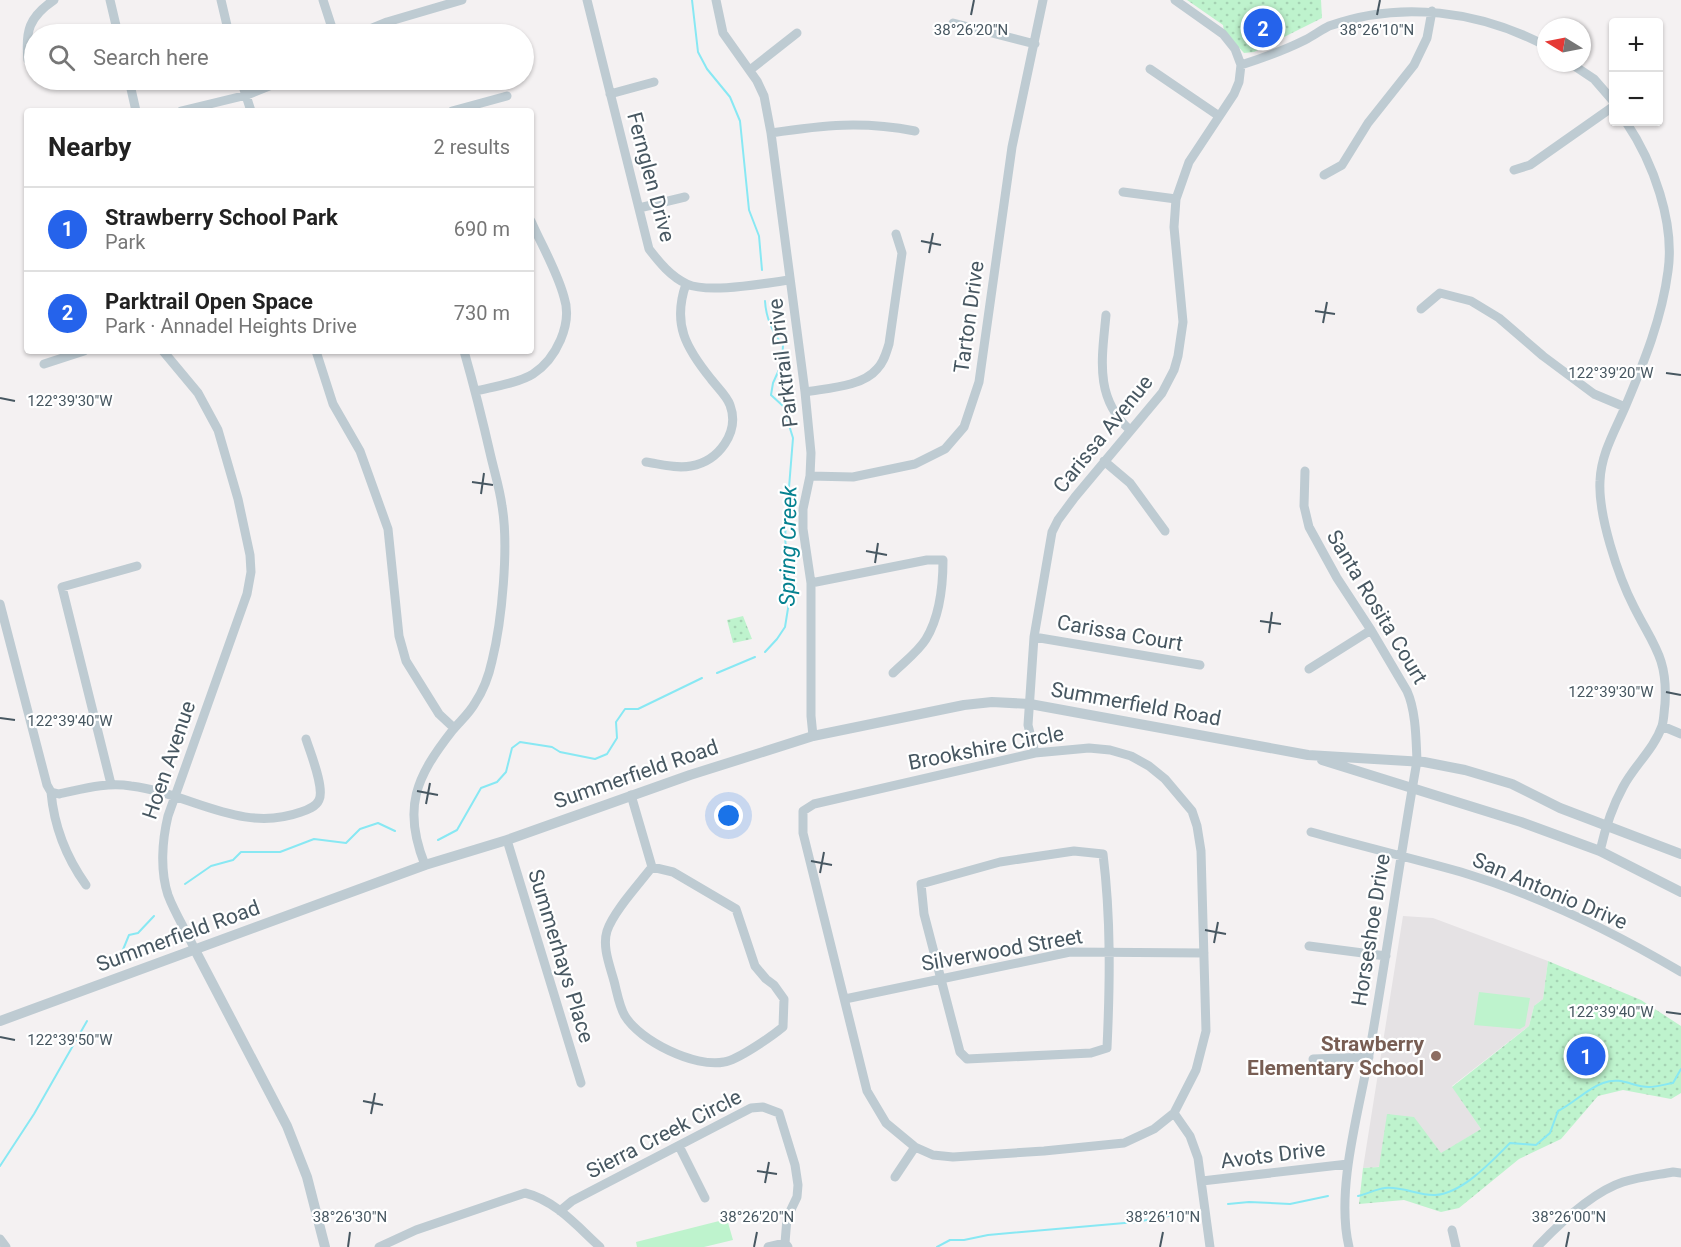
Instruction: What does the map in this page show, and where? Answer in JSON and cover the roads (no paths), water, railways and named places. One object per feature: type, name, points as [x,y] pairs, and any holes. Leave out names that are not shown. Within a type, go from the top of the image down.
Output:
[{"type":"street","points":[[31,24],[45,6],[54,0]]},
{"type":"street","points":[[110,0],[116,24]]},
{"type":"street","points":[[220,0],[226,24]]},
{"type":"street","points":[[323,0],[331,24]]},
{"type":"street","points":[[382,24],[462,0]]},
{"type":"street","name":"Fernglen Drive","points":[[587,0],[649,249],[660,263],[686,284]]},
{"type":"street","name":"Parktrail Drive","points":[[716,0],[723,33],[750,70],[764,96],[806,392],[811,453],[810,476],[803,509],[803,529],[811,583],[813,736]]},
{"type":"street","name":"Tarton Drive","points":[[810,476],[853,477],[915,464],[945,449],[964,427],[979,381],[1012,147],[1043,0]]},
{"type":"street","points":[[1175,0],[1223,34],[1235,50],[1241,65],[1306,40],[1328,27],[1393,11],[1445,12],[1481,19],[1537,42]]},
{"type":"street","points":[[1324,175],[1342,165],[1368,123],[1414,65],[1427,38],[1432,11]]},
{"type":"street","points":[[953,23],[1035,44]]},
{"type":"street","points":[[750,70],[797,33]]},
{"type":"street","name":"Carissa Avenue","points":[[1035,753],[1028,725],[1034,637],[1052,532],[1058,520],[1104,461],[1162,393],[1174,370],[1183,322],[1174,227],[1176,199],[1189,162],[1234,94],[1239,82],[1241,65]]},
{"type":"street","points":[[1150,69],[1219,116]]},
{"type":"street","points":[[1582,72],[1593,80],[1609,98]]},
{"type":"street","points":[[610,94],[654,82]]},
{"type":"street","points":[[131,90],[135,108]]},
{"type":"street","points":[[245,90],[250,108]]},
{"type":"street","points":[[193,108],[259,90]]},
{"type":"street","points":[[463,108],[507,96]]},
{"type":"street","points":[[1514,170],[1530,165],[1609,108]]},
{"type":"street","points":[[771,133],[846,123],[915,131]]},
{"type":"street","points":[[1599,851],[1606,826],[1623,786],[1643,760],[1662,726],[1665,702],[1663,665],[1656,645],[1634,607],[1617,568],[1607,532],[1599,482],[1603,460],[1659,318],[1669,269],[1669,236],[1660,194],[1646,157],[1628,126]]},
{"type":"street","points":[[1123,192],[1176,199]]},
{"type":"street","points":[[639,208],[685,197]]},
{"type":"street","points":[[476,392],[531,375],[545,365],[558,347],[566,324],[565,299],[534,228]]},
{"type":"street","points":[[806,392],[852,383],[869,376],[878,369],[889,344],[902,253],[896,234]]},
{"type":"street","points":[[1669,236],[1681,237]]},
{"type":"street","points":[[646,462],[675,467],[692,466],[719,451],[729,439],[733,426],[729,402],[696,362],[685,342],[680,321],[680,305],[686,284],[708,288],[790,280]]},
{"type":"street","points":[[1421,309],[1440,293],[1471,301],[1499,318],[1543,356],[1594,394],[1625,407]]},
{"type":"street","points":[[1106,315],[1102,379],[1112,410],[1130,430]]},
{"type":"street","points":[[44,364],[75,354]]},
{"type":"street","name":"Hoen Avenue","points":[[166,354],[198,393],[218,430],[238,499],[250,555],[250,572],[247,594],[164,835],[165,884],[168,897],[291,1136],[307,1177],[325,1247]]},
{"type":"street","points":[[317,354],[333,404],[360,451],[387,529],[399,636],[406,661],[439,714],[454,728]]},
{"type":"street","points":[[425,865],[416,842],[414,821],[418,782],[429,760],[475,705],[484,686],[492,661],[502,595],[504,534],[502,507],[476,392],[465,354]]},
{"type":"street","points":[[1104,461],[1130,483],[1165,531]]},
{"type":"street","name":"Santa Rosita Court","points":[[1305,471],[1304,506],[1310,527],[1337,578],[1371,630],[1411,700],[1417,761]]},
{"type":"street","points":[[811,583],[927,560],[944,560],[943,578],[932,628],[925,641],[893,673]]},
{"type":"street","points":[[111,784],[62,587],[137,566]]},
{"type":"street","points":[[0,604],[63,845],[72,866],[86,885]]},
{"type":"street","points":[[1309,669],[1371,630]]},
{"type":"street","name":"Carissa Court","points":[[1034,637],[1200,665]]},
{"type":"street","name":"Summerfield Road","points":[[0,1021],[425,865],[507,840],[631,795],[813,736],[964,705],[992,702],[1030,704],[1308,755],[1521,822],[1599,851],[1681,892]]},
{"type":"street","points":[[1662,726],[1681,734]]},
{"type":"street","points":[[51,792],[59,794],[111,784],[142,787],[176,796],[207,809],[256,819],[281,819],[309,809],[319,802],[322,792],[306,738]]},
{"type":"street","name":"Brookshire Circle","points":[[1089,748],[1110,750],[1131,756],[1166,779],[1192,811],[1201,851],[1204,952],[1206,1031],[1196,1070],[1174,1113],[1154,1129],[1124,1143],[1044,1151],[933,1155],[915,1147],[886,1123],[867,1091],[803,833],[803,812],[814,804],[1035,753],[1089,748]]},
{"type":"street","name":"Summerfield Road","points":[[1308,755],[1417,761],[1465,770],[1512,784],[1560,808],[1681,854]]},
{"type":"street","name":"Horseshoe Drive","points":[[1349,1247],[1344,1230],[1348,1164],[1369,1057],[1417,761]]},
{"type":"street","points":[[631,795],[652,867]]},
{"type":"street","name":"San Antonio Drive","points":[[1311,832],[1462,873],[1518,892],[1592,924],[1681,972]]},
{"type":"street","name":"Summerhays Place","points":[[507,840],[581,1083]]},
{"type":"street","points":[[1074,851],[1103,854],[1107,883],[1109,951],[1107,1048],[1091,1053],[967,1059],[960,1052],[941,978],[924,914],[921,884],[1000,862],[1074,851]]},
{"type":"street","points":[[652,867],[673,872],[736,909],[755,966],[784,999],[783,1027],[726,1062],[704,1063],[678,1056],[632,1027],[623,1013],[606,948],[607,932],[620,909],[652,867]]},
{"type":"street","points":[[1309,946],[1386,956]]},
{"type":"street","name":"Silverwood Street","points":[[845,999],[1070,952],[1204,952]]},
{"type":"street","points":[[1313,1059],[1369,1057]]},
{"type":"street","name":"Sierra Creek Circle","points":[[560,1211],[572,1201],[751,1108],[771,1108],[779,1113],[795,1165],[798,1185],[797,1197],[787,1218],[787,1245]]},
{"type":"street","points":[[1174,1113],[1190,1136],[1197,1158],[1210,1247]]},
{"type":"street","points":[[679,1146],[705,1198]]},
{"type":"street","points":[[895,1177],[915,1147]]},
{"type":"street","name":"Avots Drive","points":[[1202,1181],[1348,1164]]},
{"type":"street","points":[[1537,1247],[1553,1230],[1586,1203],[1622,1182],[1674,1172],[1681,1173]]},
{"type":"street","points":[[378,1247],[416,1230],[525,1193],[539,1196],[560,1211],[600,1247]]},
{"type":"street","points":[[1452,1230],[1456,1247]]},
{"type":"street","points":[[0,1239],[6,1247]]},
{"type":"street","points":[[768,1247],[787,1245]]},
{"type":"waterway","name":"Spring Creek","points":[[692,0],[698,52],[707,69],[730,97],[740,121],[749,210],[759,236],[762,270]]},
{"type":"waterway","name":"Spring Creek","points":[[765,301],[770,324],[783,345],[782,363],[773,383],[771,395],[783,406],[793,438],[785,537],[790,596],[785,627],[765,652]]},
{"type":"waterway","name":"Spring Creek","points":[[717,673],[755,657]]},
{"type":"waterway","name":"Spring Creek","points":[[438,840],[457,830],[481,788],[497,782],[506,772],[512,748],[520,742],[552,747],[560,752],[595,759],[607,754],[617,738],[616,722],[625,709],[638,709],[702,678]]},
{"type":"waterway","name":"Spring Creek","points":[[185,884],[211,866],[233,860],[241,852],[280,852],[314,839],[346,843],[360,829],[378,823],[395,831]]},
{"type":"waterway","name":"Spring Creek","points":[[120,957],[129,935],[138,933],[154,916]]},
{"type":"waterway","name":"Spring Creek","points":[[0,1166],[34,1114],[87,1021]]},
{"type":"waterway","points":[[1358,1196],[1391,1188],[1429,1195],[1456,1189],[1476,1175],[1510,1143],[1536,1145],[1550,1133],[1558,1111],[1597,1085],[1610,1081],[1621,1081],[1643,1087],[1658,1086],[1673,1083],[1681,1069]]},
{"type":"waterway","points":[[1228,1204],[1249,1202],[1290,1204],[1328,1196]]},
{"type":"waterway","points":[[937,1247],[950,1240],[1136,1222],[1190,1212]]},
{"type":"place","name":"Parktrail Open Space","points":[[1263,28]]},
{"type":"place","name":"Strawberry Elementary School","points":[[1436,1056]]},
{"type":"place","name":"Strawberry School Park","points":[[1586,1056]]}]
